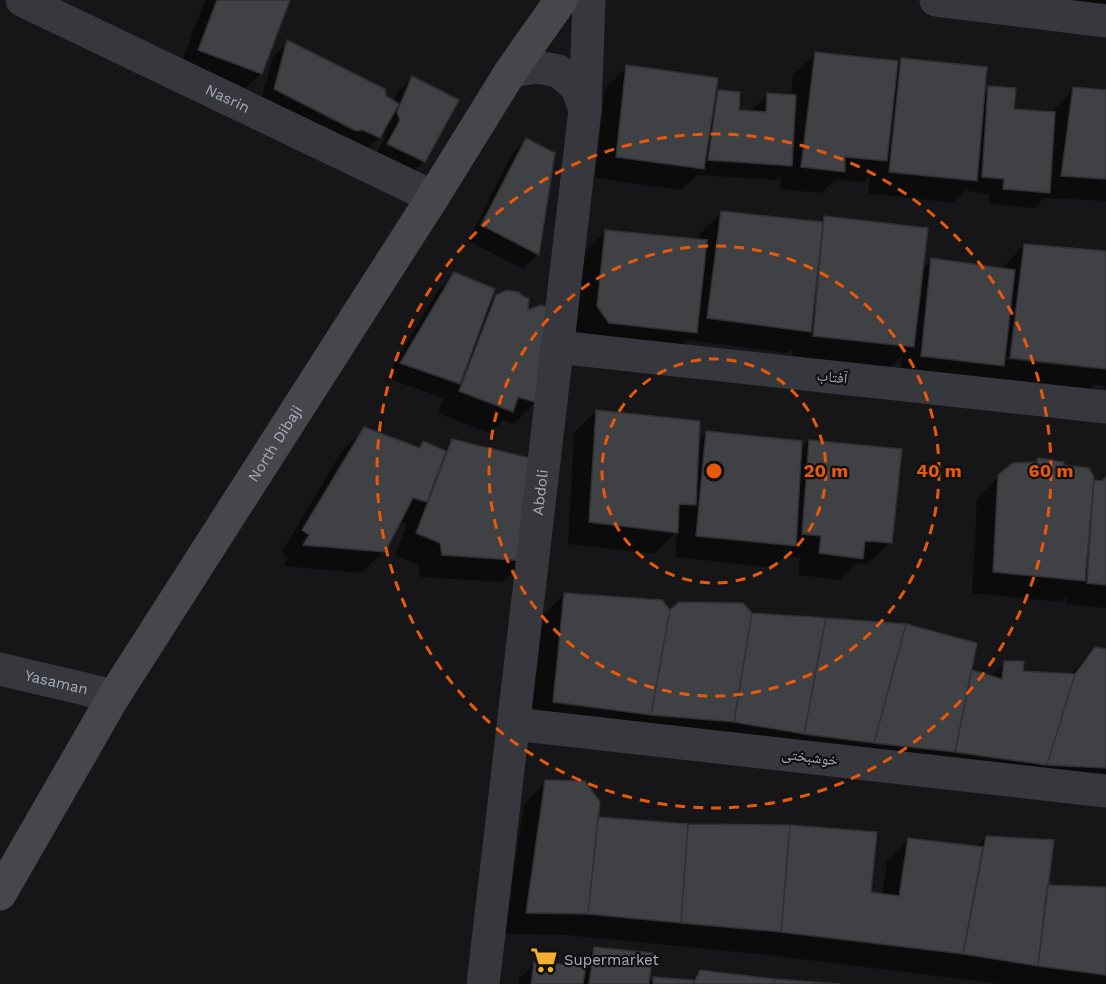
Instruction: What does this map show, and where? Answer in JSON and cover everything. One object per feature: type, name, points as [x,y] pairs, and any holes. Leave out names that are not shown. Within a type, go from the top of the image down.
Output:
[{"type":"main road","name":"North Dibaji","points":[[0,894],[114,696],[511,71],[561,0]]},
{"type":"street","name":"Nasrin","points":[[22,0],[433,197]]},
{"type":"street","name":"Abdoli","points":[[483,984],[585,110],[589,0]]},
{"type":"street","points":[[936,0],[1106,21]]},
{"type":"street","points":[[511,71],[538,68],[558,71],[577,87],[585,110]]},
{"type":"street","name":"آفتاب","points":[[557,347],[1106,407]]},
{"type":"street","name":"Yasaman","points":[[0,669],[114,696]]},
{"type":"street","name":"خوشبختی","points":[[514,724],[1106,791]]},
{"type":"building","points":[[217,0],[290,0],[262,74],[198,50]]},
{"type":"building","points":[[287,40],[385,89],[386,96],[399,104],[380,138],[363,130],[356,131],[274,89]]},
{"type":"building","points":[[815,52],[898,61],[887,161],[845,157],[845,172],[801,167]]},
{"type":"building","points":[[901,58],[987,67],[977,181],[889,172]]},
{"type":"building","points":[[626,65],[718,78],[704,169],[616,157]]},
{"type":"building","points":[[412,76],[459,100],[425,162],[387,144],[400,120],[397,112]]},
{"type":"building","points":[[988,86],[1016,88],[1014,109],[1055,112],[1050,193],[1003,189],[1004,179],[982,177]]},
{"type":"building","points":[[1073,87],[1106,90],[1106,179],[1061,176]]},
{"type":"building","points":[[718,90],[740,92],[739,110],[766,112],[767,93],[796,95],[792,166],[708,160]]},
{"type":"building","points":[[526,138],[555,153],[539,255],[481,225]]},
{"type":"building","points":[[721,211],[823,222],[811,332],[707,318]]},
{"type":"building","points":[[824,216],[928,228],[914,347],[813,336]]},
{"type":"building","points":[[605,230],[707,240],[697,333],[609,323],[597,306]]},
{"type":"building","points":[[1024,244],[1106,251],[1106,369],[1010,358]]},
{"type":"building","points":[[931,258],[1015,270],[1004,366],[921,356]]},
{"type":"building","points":[[454,272],[495,289],[460,384],[400,363]]},
{"type":"building","points":[[507,290],[518,292],[529,298],[528,310],[540,305],[547,307],[537,403],[518,397],[513,412],[459,391],[496,295]]},
{"type":"building","points":[[596,410],[700,421],[696,505],[679,504],[678,533],[589,522]]},
{"type":"building","points":[[364,427],[420,448],[423,441],[446,451],[427,502],[413,498],[385,552],[303,545],[309,535],[302,530]]},
{"type":"building","points":[[706,431],[802,441],[796,546],[696,536]]},
{"type":"building","points":[[452,439],[538,460],[526,561],[442,555],[440,543],[416,533]]},
{"type":"building","points":[[809,440],[902,449],[892,543],[865,541],[863,559],[819,553],[821,536],[802,534]]},
{"type":"building","points":[[1038,458],[1064,462],[1063,465],[1089,468],[1094,477],[1085,581],[993,572],[998,475],[1013,463],[1037,462]]},
{"type":"building","points":[[1106,477],[1106,585],[1087,583],[1094,480],[1102,481]]},
{"type":"building","points":[[564,593],[662,600],[670,610],[651,715],[553,702]]},
{"type":"building","points":[[679,602],[743,603],[752,613],[734,722],[651,715],[670,610]]},
{"type":"building","points":[[752,613],[826,618],[804,734],[734,722]]},
{"type":"building","points":[[826,618],[906,624],[874,743],[804,734]]},
{"type":"building","points":[[906,624],[977,643],[955,752],[874,743]]},
{"type":"building","points":[[1095,647],[1106,649],[1106,768],[1047,765],[1075,674]]},
{"type":"building","points":[[1004,661],[1024,661],[1023,671],[1075,674],[1047,765],[955,752],[972,670],[1002,679]]},
{"type":"building","points":[[545,780],[585,781],[600,802],[588,914],[526,913]]},
{"type":"building","points":[[598,817],[688,824],[681,923],[588,914]]},
{"type":"building","points":[[688,824],[790,825],[781,932],[681,923]]},
{"type":"building","points":[[790,825],[877,832],[871,892],[899,896],[908,838],[983,847],[963,954],[781,932]]},
{"type":"building","points":[[986,836],[1054,840],[1038,966],[963,954]]},
{"type":"building","points":[[1047,885],[1106,887],[1106,975],[1038,966]]},
{"type":"building","points":[[594,947],[653,953],[649,984],[589,984]]},
{"type":"building","points":[[534,962],[586,966],[583,984],[531,984]]},
{"type":"building","points":[[700,970],[775,979],[774,984],[693,984]]},
{"type":"building","points":[[653,977],[693,980],[693,984],[653,984]]},
{"type":"building","points":[[775,979],[841,984],[774,984]]},
{"type":"place","name":"Supermarket","points":[[544,960]]}]
